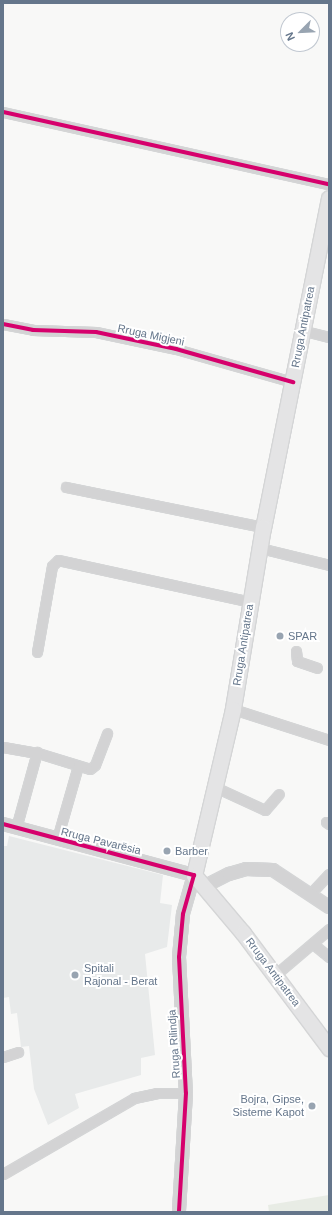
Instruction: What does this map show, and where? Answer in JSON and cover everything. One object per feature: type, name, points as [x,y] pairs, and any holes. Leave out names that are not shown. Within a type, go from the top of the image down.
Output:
[{"type":"main road","name":"Rruga Antipatrea","points":[[329,198],[301,330],[293,382],[263,527],[233,709],[215,787],[200,881],[275,975],[329,1048]]},
{"type":"street","points":[[3,112],[329,184]]},
{"type":"street","name":"Rruga Migjeni","points":[[3,324],[37,330],[96,332],[176,349],[293,382]]},
{"type":"street","points":[[301,330],[329,336]]},
{"type":"street","points":[[66,488],[263,527]]},
{"type":"street","points":[[260,548],[329,565]]},
{"type":"street","points":[[37,652],[52,566],[58,560],[250,602]]},
{"type":"street","points":[[296,651],[297,661],[317,668]]},
{"type":"street","points":[[233,709],[329,740]]},
{"type":"street","points":[[3,747],[36,752],[88,770],[94,767],[107,733]]},
{"type":"street","points":[[16,828],[36,752]]},
{"type":"street","points":[[57,839],[78,766]]},
{"type":"street","points":[[215,787],[265,810],[279,794]]},
{"type":"street","name":"Rruga Pavarësia","points":[[3,824],[200,881]]},
{"type":"street","points":[[200,881],[261,868],[279,872],[311,892],[329,907]]},
{"type":"street","points":[[311,892],[329,874]]},
{"type":"street","name":"Rruga Rilindja","points":[[180,1212],[186,1093],[179,956],[183,914],[200,881]]},
{"type":"street","points":[[275,975],[329,929]]},
{"type":"street","points":[[313,944],[329,957]]},
{"type":"street","points":[[3,1057],[18,1052]]},
{"type":"street","points":[[3,1174],[134,1098],[157,1092],[186,1093]]},
{"type":"shaded area","name":"Spitali Rajonal - Berat","points":[[9,836],[163,875],[160,903],[172,905],[167,947],[145,954],[155,1055],[141,1058],[141,1075],[75,1094],[79,1108],[48,1125],[34,1089],[29,1046],[21,1047],[17,1013],[11,1014],[9,997],[3,998],[3,846],[7,846]]},
{"type":"shaded area","points":[[329,1195],[329,1212],[269,1212],[268,1205]]},
{"type":"cycle path","points":[[3,112],[329,184]]},
{"type":"cycle path","points":[[3,324],[33,330],[96,332],[176,349],[293,382]]},
{"type":"cycle path","points":[[3,824],[194,875],[183,914],[179,957],[186,1093],[179,1212]]},
{"type":"place","name":"SPAR","points":[[280,636]]},
{"type":"place","name":"Barber","points":[[167,851]]},
{"type":"place","name":"Spitali Rajonal - Berat","points":[[75,975]]},
{"type":"place","name":"Bojra, Gipse, Sisteme Kapot","points":[[312,1106]]}]
